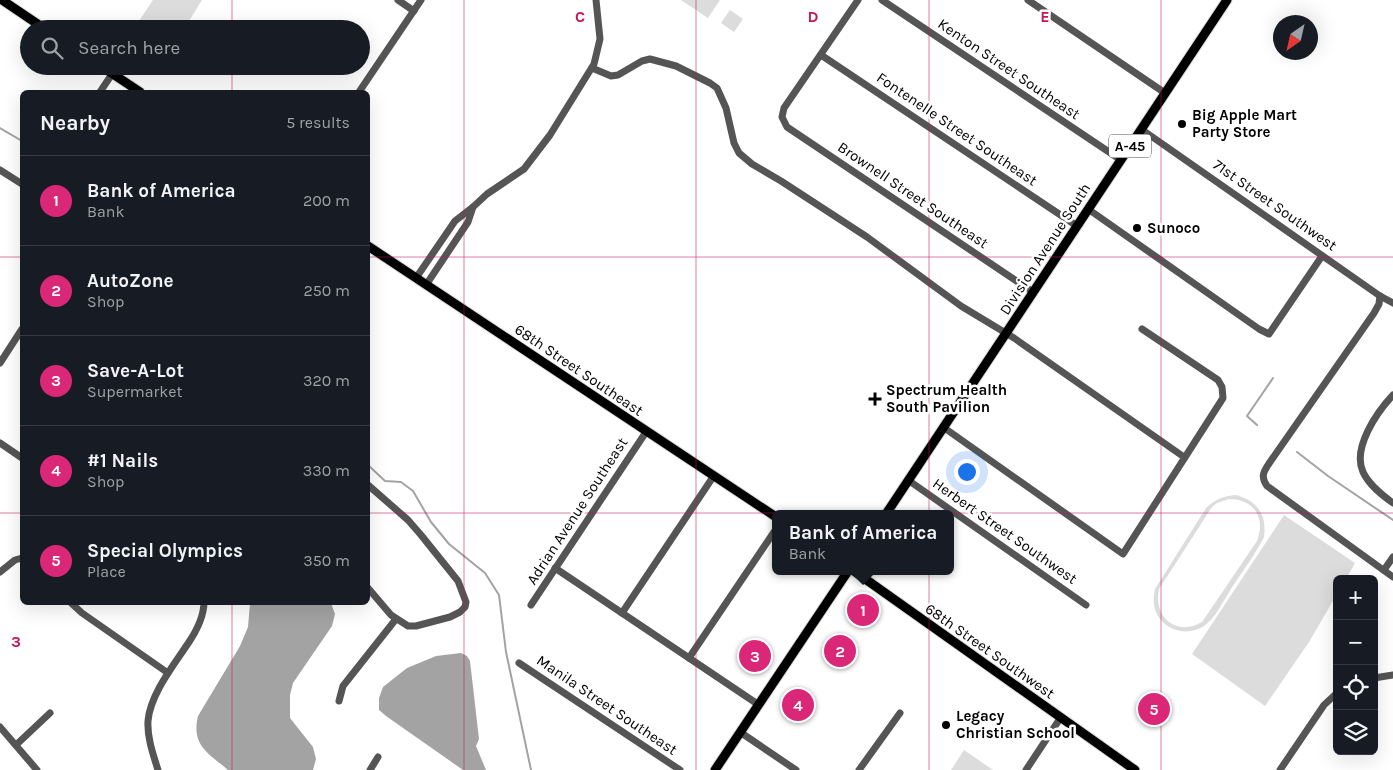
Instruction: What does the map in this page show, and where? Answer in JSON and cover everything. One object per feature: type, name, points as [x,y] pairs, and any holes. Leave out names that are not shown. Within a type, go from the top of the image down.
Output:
[{"type":"main road","points":[[2,0],[32,20]]},
{"type":"main road","name":"Division Avenue South","points":[[889,510],[1227,0]]},
{"type":"main road","points":[[114,75],[137,90]]},
{"type":"main road","name":"68th Street Southeast","points":[[370,247],[772,515]]},
{"type":"main road","points":[[715,770],[845,575]]},
{"type":"main road","name":"68th Street Southwest","points":[[860,575],[1135,770]]},
{"type":"street","points":[[398,0],[414,11]]},
{"type":"street","points":[[360,90],[421,0]]},
{"type":"street","points":[[416,278],[455,221],[473,208],[487,194],[528,165],[592,68],[600,39],[596,0]]},
{"type":"street","points":[[821,55],[858,0]]},
{"type":"street","name":"Kenton Street Southeast","points":[[882,0],[1121,160]]},
{"type":"street","points":[[1028,0],[1165,93]]},
{"type":"street","name":"Brownell Street Southeast","points":[[821,55],[784,108],[782,117],[787,128],[1033,292]]},
{"type":"street","name":"Fontenelle Street Southeast","points":[[821,55],[1076,226]]},
{"type":"street","points":[[592,68],[611,76],[618,75],[642,61],[650,59],[676,66],[710,83],[717,88],[726,108],[734,143],[739,153],[752,164],[866,238],[961,306],[1006,334],[1184,456]]},
{"type":"street","points":[[101,90],[111,75]]},
{"type":"street","name":"71st Street Southwest","points":[[1141,129],[1322,256],[1393,303]]},
{"type":"street","points":[[0,170],[20,183]]},
{"type":"street","points":[[426,285],[468,222],[473,208]]},
{"type":"street","points":[[1088,209],[1269,334],[1322,256]]},
{"type":"street","points":[[1380,296],[1379,304],[1374,313],[1263,472],[1262,479],[1267,486],[1393,577]]},
{"type":"street","points":[[943,427],[1123,554],[1184,456],[1223,398],[1222,387],[1218,380],[1142,329]]},
{"type":"street","points":[[0,363],[20,332]]},
{"type":"street","points":[[1393,395],[1374,420],[1363,441],[1360,460],[1363,472],[1372,486],[1393,503]]},
{"type":"street","name":"Adrian Avenue Southeast","points":[[531,605],[646,432]]},
{"type":"street","points":[[0,443],[20,457]]},
{"type":"street","points":[[622,613],[714,477]]},
{"type":"street","name":"Herbert Street Southwest","points":[[908,480],[951,510]]},
{"type":"street","points":[[370,487],[408,520],[458,581],[465,597],[465,607],[450,617],[431,623],[408,626],[396,620],[370,590]]},
{"type":"street","name":"Herbert Street Southwest","points":[[954,512],[1086,605]]},
{"type":"street","points":[[689,658],[772,535]]},
{"type":"street","points":[[1384,570],[1393,557]]},
{"type":"street","points":[[0,572],[15,560],[20,559]]},
{"type":"street","points":[[555,568],[759,705]]},
{"type":"street","points":[[73,605],[168,673]]},
{"type":"street","points":[[158,770],[151,747],[148,720],[157,691],[194,635],[204,613],[204,605]]},
{"type":"street","points":[[339,701],[343,686],[396,620]]},
{"type":"street","name":"Manila Street Southeast","points":[[519,663],[680,770]]},
{"type":"street","points":[[1378,677],[1393,675]]},
{"type":"street","points":[[1280,770],[1324,705],[1333,697]]},
{"type":"street","points":[[16,745],[50,713]]},
{"type":"street","points":[[859,770],[900,713]]},
{"type":"street","points":[[1026,770],[1061,717]]},
{"type":"street","points":[[0,727],[37,770]]},
{"type":"street","points":[[740,732],[796,770]]},
{"type":"street","points":[[370,770],[378,757]]},
{"type":"shaded area","points":[[153,0],[202,0],[190,20],[140,20]]},
{"type":"shaded area","points":[[681,0],[720,0],[708,18]]},
{"type":"shaded area","points":[[730,10],[743,19],[734,32],[721,23]]},
{"type":"shaded area","points":[[1236,495],[1250,501],[1259,510],[1264,522],[1264,537],[1253,557],[1208,623],[1199,629],[1189,631],[1179,631],[1169,627],[1158,617],[1156,612],[1154,603],[1155,589],[1206,508],[1220,498]],"holes":[[[1229,499],[1245,502],[1256,511],[1260,525],[1257,541],[1202,622],[1192,626],[1175,626],[1163,616],[1158,599],[1159,589],[1212,507]]]},
{"type":"shaded area","points":[[1284,515],[1355,563],[1348,575],[1333,575],[1333,601],[1309,642],[1265,706],[1192,654]]},
{"type":"shaded area","points":[[250,605],[332,605],[335,614],[332,626],[293,683],[290,695],[290,718],[313,747],[316,759],[313,770],[228,770],[203,748],[199,741],[196,726],[198,716],[240,646],[248,627]]},
{"type":"shaded area","points":[[461,653],[467,656],[470,661],[479,739],[476,746],[486,770],[463,770],[379,710],[379,698],[383,687],[407,668],[436,656]]},
{"type":"shaded area","points":[[964,750],[993,770],[951,770]]},
{"type":"waterway","points":[[0,128],[20,140]]},
{"type":"waterway","points":[[1257,425],[1247,416],[1273,378]]},
{"type":"waterway","points":[[1297,452],[1328,476],[1393,520]]},
{"type":"waterway","points":[[370,467],[385,481],[401,482],[413,491],[431,522],[449,544],[485,573],[499,595],[506,652],[531,770]]},
{"type":"place","name":"Big Apple Mart Party Store","points":[[1182,124]]},
{"type":"place","name":"Sunoco","points":[[1137,228]]},
{"type":"place","name":"Spectrum Health South Pavilion","points":[[875,399]]},
{"type":"place","name":"Bank of America","points":[[863,610]]},
{"type":"place","name":"AutoZone","points":[[840,651]]},
{"type":"place","name":"Save-A-Lot","points":[[755,656]]},
{"type":"place","name":"#1 Nails","points":[[798,705]]},
{"type":"place","name":"Special Olympics","points":[[1154,709]]},
{"type":"place","name":"Legacy Christian School","points":[[946,725]]}]
